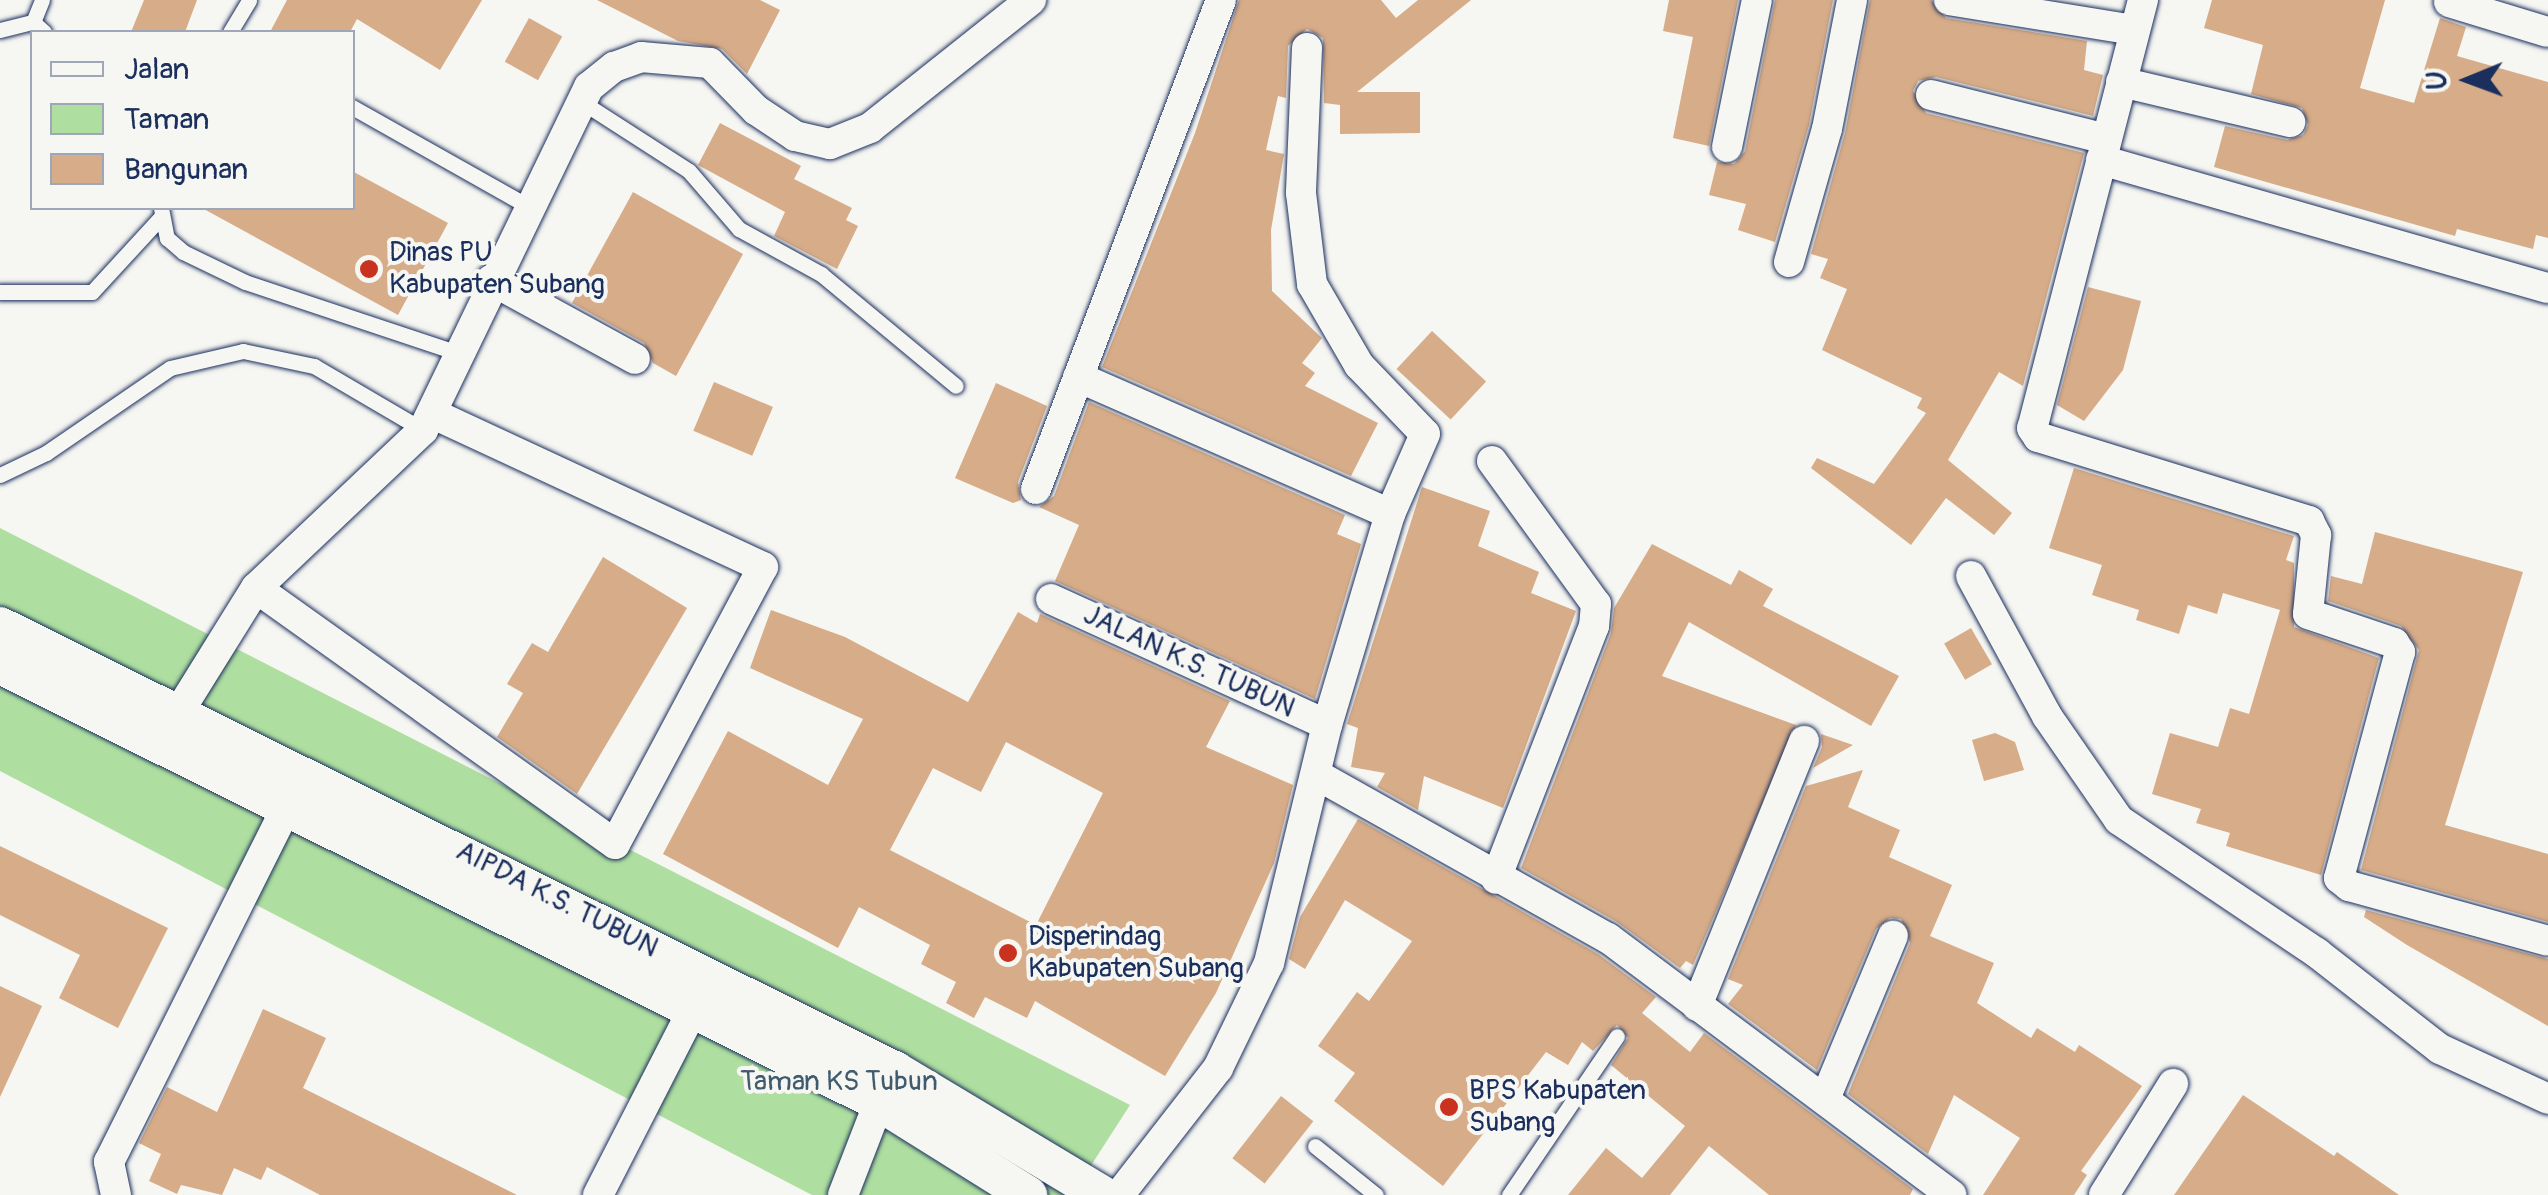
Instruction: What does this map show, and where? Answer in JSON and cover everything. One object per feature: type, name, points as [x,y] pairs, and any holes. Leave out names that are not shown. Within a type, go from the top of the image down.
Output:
[{"type":"street","points":[[180,710],[256,588],[428,422],[491,280],[582,102],[614,66],[641,57],[686,56],[710,63],[756,110],[796,136],[844,141],[969,55],[1030,0]]},
{"type":"street","points":[[1036,489],[1221,0]]},
{"type":"street","points":[[1727,147],[1756,0]]},
{"type":"street","points":[[1789,262],[1827,129],[1852,0]]},
{"type":"street","points":[[1950,0],[2139,15],[2032,428],[2038,437],[2310,521],[2316,535],[2308,614],[2394,643],[2400,652],[2340,878],[2349,886],[2548,941]]},
{"type":"street","points":[[2449,2],[2548,32]]},
{"type":"street","points":[[1119,1195],[1218,1068],[1245,1021],[1269,963],[1327,726],[1390,514],[1425,434],[1359,364],[1330,326],[1312,284],[1302,193],[1308,48]]},
{"type":"street","points":[[2121,82],[2290,122]]},
{"type":"street","points":[[1932,95],[2103,150],[2546,280]]},
{"type":"street","points":[[491,280],[635,359]]},
{"type":"street","points":[[1078,377],[1390,514]]},
{"type":"street","points":[[256,588],[615,844],[763,567],[428,422]]},
{"type":"street","points":[[1492,462],[1596,604],[1594,626],[1496,879]]},
{"type":"street","points":[[1971,576],[2047,716],[2119,820],[2317,953],[2440,1049],[2548,1099]]},
{"type":"street","name":"JALAN K.S. TUBUN","points":[[1051,599],[1327,726]]},
{"type":"street","name":"AIPDA K.S. TUBUN","points":[[0,626],[180,710],[896,1071],[1102,1195]]},
{"type":"street","name":"AIPDA K.S. TUBUN","points":[[0,665],[879,1102],[1028,1195]]},
{"type":"street","points":[[1697,1006],[1804,742]]},
{"type":"street","points":[[1317,776],[1608,938],[1952,1195]]},
{"type":"street","points":[[116,1195],[109,1162],[287,806]]},
{"type":"street","points":[[1825,1100],[1892,936]]},
{"type":"street","points":[[598,1195],[692,1009]]},
{"type":"street","points":[[2104,1195],[2172,1084]]},
{"type":"street","points":[[844,1195],[879,1102]]},
{"type":"lane","points":[[0,30],[39,27],[42,0]]},
{"type":"lane","points":[[231,30],[249,0]]},
{"type":"lane","points":[[582,102],[689,170],[738,229],[821,274],[956,386]]},
{"type":"lane","points":[[355,109],[528,206]]},
{"type":"lane","points":[[0,292],[92,292],[160,212]]},
{"type":"lane","points":[[160,212],[167,238],[183,252],[246,282],[458,353]]},
{"type":"lane","points":[[0,476],[46,453],[170,368],[243,350],[314,366],[428,422]]},
{"type":"lane","points":[[1509,1195],[1617,1036]]},
{"type":"lane","points":[[1315,1146],[1376,1195]]},
{"type":"green space","name":"Taman KS Tubun","points":[[0,528],[1130,1105],[1072,1195],[812,1195],[0,771]]},
{"type":"building","points":[[144,0],[197,0],[186,30],[132,30]]},
{"type":"building","points":[[287,0],[482,0],[440,70],[357,19],[351,30],[271,30]]},
{"type":"building","points":[[597,0],[760,0],[780,10],[747,74],[722,49],[678,41]]},
{"type":"building","points":[[1239,0],[1381,0],[1396,18],[1418,0],[1471,0],[1357,92],[1420,92],[1420,133],[1340,134],[1340,105],[1324,103],[1323,38],[1307,29],[1288,46],[1286,98],[1278,96],[1266,150],[1284,154],[1271,230],[1272,291],[1322,338],[1302,363],[1315,373],[1305,386],[1378,423],[1351,476],[1102,367],[1195,133]]},
{"type":"building","points":[[1669,0],[1738,0],[1709,146],[1673,138],[1693,37],[1663,31]]},
{"type":"building","points":[[1775,0],[1833,0],[1809,125],[1775,242],[1738,230],[1746,204],[1709,195],[1717,162],[1734,164],[1745,151]]},
{"type":"building","points":[[1870,0],[1931,0],[1946,18],[2087,41],[2084,70],[2103,75],[2093,116],[1936,77],[1918,81],[1913,91],[1926,113],[2084,153],[2023,386],[1999,372],[1948,460],[2012,513],[1994,535],[1946,498],[1911,545],[1811,468],[1817,458],[1874,484],[1926,413],[1917,408],[1922,398],[1822,350],[1847,289],[1820,278],[1828,259],[1811,254],[1845,133]]},
{"type":"building","points":[[2212,0],[2385,0],[2360,88],[2414,103],[2440,18],[2466,27],[2457,56],[2548,82],[2548,238],[2536,235],[2533,249],[2457,229],[2455,236],[2214,167],[2225,126],[2287,140],[2303,135],[2308,125],[2302,108],[2251,94],[2263,45],[2204,28]]},
{"type":"building","points":[[529,18],[562,36],[538,80],[505,62]]},
{"type":"building","points":[[720,123],[801,166],[794,179],[852,208],[846,220],[858,226],[837,269],[774,236],[785,212],[698,165]]},
{"type":"building","name":"Dinas PU Kabupaten Subang","points":[[355,173],[448,223],[398,315],[206,210],[355,210]]},
{"type":"building","points":[[633,192],[743,254],[676,376],[653,363],[644,343],[572,303]]},
{"type":"building","points":[[2088,287],[2141,301],[2123,370],[2084,421],[2057,405]]},
{"type":"building","points":[[1432,331],[1486,381],[1451,419],[1397,369]]},
{"type":"building","points":[[714,382],[773,407],[752,456],[693,431]]},
{"type":"building","points":[[996,383],[1047,406],[1018,482],[1021,500],[1013,503],[955,478]]},
{"type":"building","points":[[1089,402],[1345,515],[1337,534],[1361,544],[1315,699],[1055,581],[1079,525],[1039,507],[1054,496]]},
{"type":"building","points":[[2074,468],[2294,536],[2286,560],[2294,563],[2294,627],[2379,658],[2321,875],[2226,846],[2230,833],[2196,823],[2201,809],[2152,794],[2170,733],[2218,747],[2230,708],[2249,714],[2280,610],[2223,593],[2217,614],[2188,605],[2179,634],[2136,620],[2139,610],[2092,595],[2102,565],[2049,548]]},
{"type":"building","points":[[1422,487],[1490,511],[1478,546],[1539,572],[1531,593],[1576,611],[1503,808],[1424,776],[1418,810],[1377,787],[1385,773],[1351,767],[1358,728],[1347,724]]},
{"type":"building","points":[[2375,532],[2523,572],[2445,825],[2548,854],[2548,922],[2361,870],[2419,650],[2401,626],[2328,601],[2331,576],[2362,584]]},
{"type":"building","points":[[1652,544],[1731,585],[1739,570],[1773,589],[1763,606],[1899,676],[1871,726],[1689,622],[1662,676],[1796,725],[1693,965],[1686,961],[1680,968],[1617,922],[1521,868],[1611,633],[1614,608]]},
{"type":"building","points":[[603,557],[687,608],[577,794],[497,737],[523,693],[507,684],[532,643],[548,652]]},
{"type":"building","points":[[771,610],[845,637],[968,702],[1018,612],[1037,623],[1040,614],[1230,701],[1206,747],[1293,785],[1274,863],[1216,993],[1165,1076],[1035,1001],[1027,1018],[985,997],[974,1018],[946,1003],[956,982],[921,964],[930,945],[859,907],[838,948],[663,854],[728,731],[828,785],[863,719],[750,668]],"holes":[[[1006,742],[1103,793],[1036,925],[890,850],[933,768],[981,792]]]},
{"type":"building","points":[[1971,628],[1992,664],[1965,680],[1944,644]]},
{"type":"building","points":[[1995,733],[2015,742],[2024,770],[1984,781],[1972,740]]},
{"type":"building","points":[[1821,734],[1853,745],[1813,768],[1822,747]]},
{"type":"building","points":[[1863,770],[1848,807],[1900,830],[1889,857],[1952,885],[1930,936],[1994,963],[1977,1003],[2031,1038],[2037,1028],[2075,1052],[2079,1045],[2142,1086],[2081,1171],[2087,1175],[2074,1195],[1983,1195],[2020,1138],[1954,1095],[1928,1154],[1848,1094],[1910,943],[1901,919],[1890,918],[1876,929],[1817,1070],[1728,1004],[1743,985],[1728,979],[1806,786]]},
{"type":"building","points":[[1358,819],[1598,954],[1656,997],[1642,1013],[1690,1052],[1704,1033],[1913,1189],[1910,1195],[1769,1195],[1709,1146],[1670,1195],[1568,1195],[1606,1148],[1642,1178],[1685,1126],[1611,1065],[1628,1038],[1617,1025],[1593,1051],[1582,1042],[1568,1065],[1546,1052],[1443,1186],[1334,1101],[1355,1073],[1318,1046],[1357,992],[1369,1001],[1412,941],[1345,900],[1305,969],[1289,959],[1300,917]]},
{"type":"building","points":[[0,846],[168,928],[118,1028],[59,998],[80,955],[0,915]]},
{"type":"building","points":[[2366,910],[2548,959],[2548,1026],[2407,945],[2364,917]]},
{"type":"building","points":[[0,986],[42,1006],[0,1097]]},
{"type":"building","points":[[263,1009],[326,1038],[303,1088],[517,1195],[320,1195],[267,1167],[261,1180],[234,1168],[222,1195],[181,1185],[177,1194],[149,1181],[161,1154],[139,1143],[167,1087],[217,1112]]},
{"type":"building","points":[[2243,1095],[2334,1156],[2337,1152],[2399,1195],[2174,1195]]},
{"type":"building","points":[[1281,1096],[1313,1121],[1265,1183],[1232,1158]]},
{"type":"place","name":"Dinas PU Kabupaten Subang","points":[[369,269]]},
{"type":"place","name":"Disperindag Kabupaten Subang","points":[[1008,953]]},
{"type":"place","name":"BPS Kabupaten Subang","points":[[1449,1107]]}]
